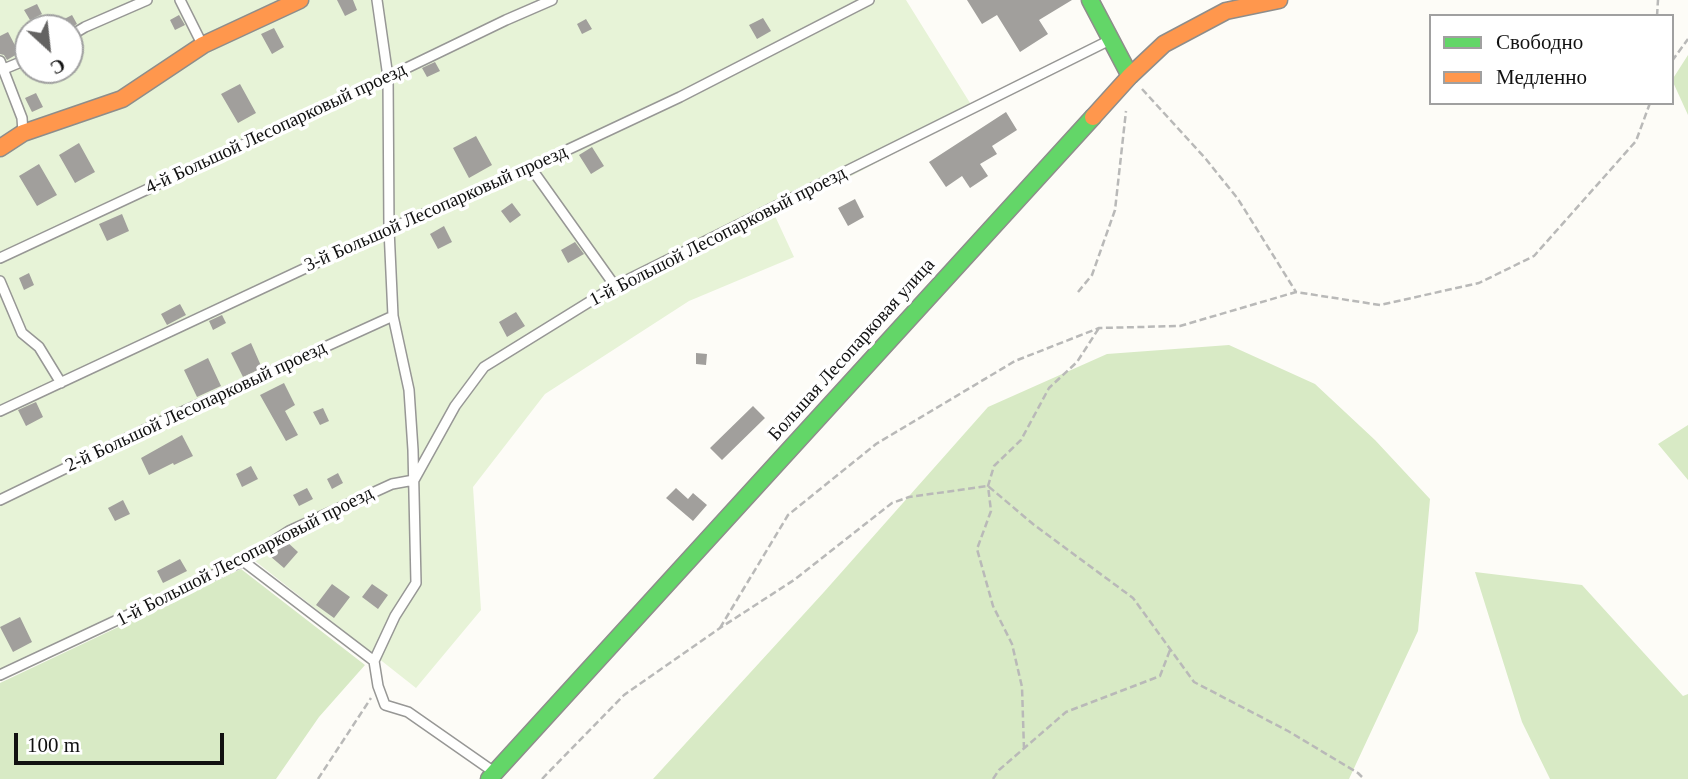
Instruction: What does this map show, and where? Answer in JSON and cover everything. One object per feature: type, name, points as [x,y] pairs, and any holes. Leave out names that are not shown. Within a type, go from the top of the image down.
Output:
[{"type":"main road","points":[[0,148],[23,133],[122,99],[203,45],[300,0]]},
{"type":"main road","points":[[1090,0],[1130,76]]},
{"type":"main road","name":"Большая Лесопарковая улица","points":[[492,776],[1130,76],[1164,44],[1226,11],[1279,0]]},
{"type":"lane","points":[[84,28],[147,0]]},
{"type":"lane","points":[[180,0],[203,45]]},
{"type":"lane","points":[[377,0],[388,77],[389,229],[393,316],[409,390],[416,583],[395,616],[373,661],[385,705],[408,712],[492,776]]},
{"type":"lane","name":"4-й Большой Лесопарковый проезд","points":[[0,258],[552,0]]},
{"type":"lane","name":"3-й Большой Лесопарковый проезд","points":[[0,411],[389,229],[531,168],[680,97],[869,0]]},
{"type":"lane","name":"1-й Большой Лесопарковый проезд","points":[[0,675],[243,561],[289,531],[392,484],[414,480],[455,406],[484,367],[615,286],[1111,39]]},
{"type":"lane","points":[[2,65],[22,118],[23,133]]},
{"type":"lane","points":[[531,168],[615,286]]},
{"type":"lane","points":[[0,281],[22,333],[39,347],[61,383]]},
{"type":"lane","name":"2-й Большой Лесопарковый проезд","points":[[0,500],[171,417],[393,316]]},
{"type":"lane","points":[[243,561],[373,661]]},
{"type":"path","points":[[1674,58],[1688,39]]},
{"type":"path","points":[[1130,76],[1205,158],[1238,199],[1296,292]]},
{"type":"path","points":[[1077,292],[1091,275],[1115,210],[1127,103]]},
{"type":"path","points":[[720,628],[788,515],[876,444],[1015,361],[1100,328],[1180,326],[1296,292],[1380,305],[1479,283],[1534,256],[1636,141],[1649,105]]},
{"type":"path","points":[[1024,749],[1022,687],[1012,644],[993,606],[977,548],[991,511],[988,486],[994,466],[1021,440],[1049,388],[1077,362],[1100,328]]},
{"type":"path","points":[[542,779],[624,695],[794,580],[892,503],[909,497],[988,486],[1033,524],[1133,598],[1194,682],[1288,731],[1364,779]]},
{"type":"path","points":[[993,779],[999,770],[1066,712],[1160,676],[1170,649]]},
{"type":"path","points":[[318,779],[378,686]]},
{"type":"green space","points":[[0,0],[906,0],[975,111],[775,216],[794,257],[689,301],[545,394],[473,487],[481,610],[416,688],[250,557],[0,672]]},
{"type":"green space","points":[[1688,55],[1688,115],[1674,84],[1674,77]]},
{"type":"green space","points":[[1229,345],[1315,384],[1375,440],[1430,499],[1418,631],[1349,779],[653,779],[988,407],[1107,354]]},
{"type":"green space","points":[[1688,425],[1688,480],[1658,444]]},
{"type":"green space","points":[[241,569],[365,665],[319,717],[276,779],[0,779],[0,683]]},
{"type":"green space","points":[[1475,572],[1582,585],[1683,696],[1688,694],[1688,779],[1550,779],[1522,722]]},
{"type":"building","points":[[337,0],[353,0],[357,10],[345,16]]},
{"type":"building","points":[[967,0],[1072,0],[1039,20],[1048,34],[1020,52],[997,15],[982,24]]},
{"type":"building","points":[[37,4],[42,14],[26,14],[24,10]]},
{"type":"building","points":[[179,15],[185,25],[175,30],[170,20]]},
{"type":"building","points":[[763,18],[771,31],[757,39],[749,25]]},
{"type":"building","points":[[586,19],[592,29],[582,34],[577,24]]},
{"type":"building","points":[[274,28],[284,47],[272,54],[261,34]]},
{"type":"building","points":[[8,32],[14,43],[14,56],[7,60],[0,54],[0,36]]},
{"type":"building","points":[[435,62],[440,71],[427,77],[422,68]]},
{"type":"building","points":[[240,84],[256,113],[238,123],[221,94]]},
{"type":"building","points":[[36,93],[43,107],[32,112],[25,98]]},
{"type":"building","points":[[1006,112],[1017,130],[992,146],[997,154],[980,164],[988,176],[970,188],[962,176],[946,187],[929,162]]},
{"type":"building","points":[[476,136],[492,165],[469,178],[453,148]]},
{"type":"building","points":[[79,143],[95,172],[75,183],[59,155]]},
{"type":"building","points":[[592,147],[604,166],[591,174],[579,155]]},
{"type":"building","points":[[39,164],[57,195],[37,206],[19,176]]},
{"type":"building","points":[[855,199],[864,217],[848,226],[838,208]]},
{"type":"building","points":[[512,203],[521,215],[510,223],[501,211]]},
{"type":"building","points":[[122,214],[129,231],[107,241],[99,224]]},
{"type":"building","points":[[444,226],[452,242],[438,249],[430,234]]},
{"type":"building","points":[[575,242],[584,254],[568,263],[561,250]]},
{"type":"building","points":[[29,273],[34,285],[24,290],[19,278]]},
{"type":"building","points":[[180,304],[186,315],[167,325],[161,314]]},
{"type":"building","points":[[516,312],[525,326],[507,337],[499,322]]},
{"type":"building","points":[[222,315],[226,323],[213,330],[209,321]]},
{"type":"building","points":[[251,343],[262,368],[243,377],[231,353]]},
{"type":"building","points":[[696,353],[707,354],[706,365],[696,364]]},
{"type":"building","points":[[208,358],[221,386],[197,397],[184,370]]},
{"type":"building","points":[[284,383],[295,405],[285,411],[298,435],[286,441],[260,395]]},
{"type":"building","points":[[36,402],[43,417],[26,426],[18,410]]},
{"type":"building","points":[[753,406],[765,418],[722,460],[710,448]]},
{"type":"building","points":[[323,408],[329,421],[320,425],[313,412]]},
{"type":"building","points":[[182,435],[193,456],[149,475],[141,458]]},
{"type":"building","points":[[251,466],[258,479],[242,487],[236,474]]},
{"type":"building","points":[[338,473],[343,483],[332,489],[327,479]]},
{"type":"building","points":[[307,488],[313,499],[299,506],[293,495]]},
{"type":"building","points":[[676,488],[688,499],[693,493],[707,505],[693,521],[666,498]]},
{"type":"building","points":[[123,500],[130,514],[115,521],[108,508]]},
{"type":"building","points":[[286,541],[298,552],[284,568],[270,556]]},
{"type":"building","points":[[180,559],[187,571],[163,583],[157,571]]},
{"type":"building","points":[[332,584],[350,597],[334,618],[316,605]]},
{"type":"building","points":[[372,584],[388,595],[378,609],[362,597]]},
{"type":"building","points":[[20,617],[32,642],[13,652],[0,627]]},
{"type":"traffic: fast","points":[[1090,0],[1130,76]]},
{"type":"traffic: fast","points":[[489,779],[1093,117]]},
{"type":"traffic: slow","points":[[0,148],[23,133],[122,99],[203,45],[300,0]]},
{"type":"traffic: slow","points":[[1093,117],[1164,44],[1226,11],[1279,0]]}]
